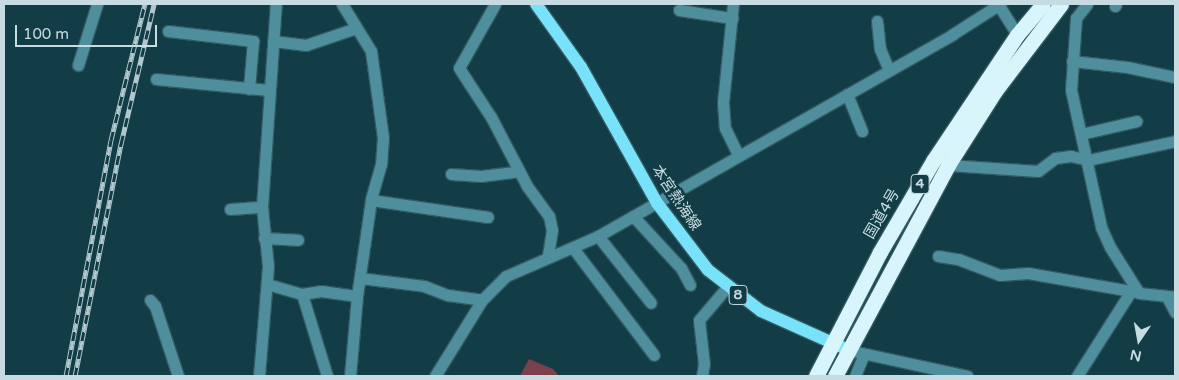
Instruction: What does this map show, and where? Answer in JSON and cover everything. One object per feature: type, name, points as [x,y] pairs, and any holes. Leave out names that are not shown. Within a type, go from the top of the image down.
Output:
[{"type":"highway","name":"国道4号","points":[[816,376],[880,252],[933,161],[1017,35],[1043,4]]},
{"type":"highway","name":"4","points":[[834,376],[948,165],[995,91],[1061,4]]},
{"type":"main road","name":"本宮熱海線","points":[[536,4],[581,67],[657,203],[708,270],[727,287],[761,311],[848,350]]},
{"type":"street","points":[[78,65],[97,4]]},
{"type":"street","points":[[259,376],[267,284],[262,206],[268,90],[276,4]]},
{"type":"street","points":[[342,4],[371,51],[383,138],[381,164],[371,200],[356,296],[350,376]]},
{"type":"street","points":[[495,4],[459,68],[491,117],[519,171],[551,222],[548,256]]},
{"type":"street","points":[[733,4],[723,102],[725,128],[738,155]]},
{"type":"street","points":[[435,376],[482,300],[506,276],[548,256],[573,248],[598,236],[889,70],[999,4],[1017,35]]},
{"type":"street","points":[[1086,4],[1076,18],[1071,90],[1105,238],[1135,292]]},
{"type":"street","points":[[679,10],[732,18]]},
{"type":"street","points":[[876,21],[880,49],[889,70]]},
{"type":"street","points":[[273,41],[306,45],[356,28]]},
{"type":"street","points":[[168,31],[253,41],[249,89]]},
{"type":"street","points":[[1072,61],[1175,76]]},
{"type":"street","points":[[156,79],[268,90]]},
{"type":"street","points":[[847,94],[862,131]]},
{"type":"street","points":[[1081,134],[1137,121]]},
{"type":"street","points":[[948,165],[1038,170],[1055,158],[1071,156],[1088,160],[1175,140]]},
{"type":"street","points":[[451,174],[482,176],[519,171]]},
{"type":"street","points":[[371,200],[488,216]]},
{"type":"street","points":[[230,209],[262,206]]},
{"type":"street","points":[[634,216],[681,268],[690,285]]},
{"type":"street","points":[[598,236],[651,303]]},
{"type":"street","points":[[264,238],[298,240]]},
{"type":"street","points":[[573,248],[654,356]]},
{"type":"street","points":[[938,256],[958,259],[1000,275],[1028,273],[1172,298],[1175,312]]},
{"type":"street","points":[[360,278],[424,286],[448,295],[482,300]]},
{"type":"street","points":[[267,284],[302,294],[320,291],[356,296]]},
{"type":"street","points":[[702,376],[704,364],[699,320],[727,287]]},
{"type":"street","points":[[1077,376],[1135,292]]},
{"type":"street","points":[[302,294],[327,376]]},
{"type":"street","points":[[150,300],[178,376]]},
{"type":"street","points":[[848,350],[918,372],[967,376]]},
{"type":"street","points":[[855,376],[864,354]]},
{"type":"shaded area","points":[[529,359],[553,369],[559,376],[520,376]]},
{"type":"railway","points":[[66,376],[111,140],[145,4]]},
{"type":"railway","points":[[75,376],[121,144],[154,4]]}]
